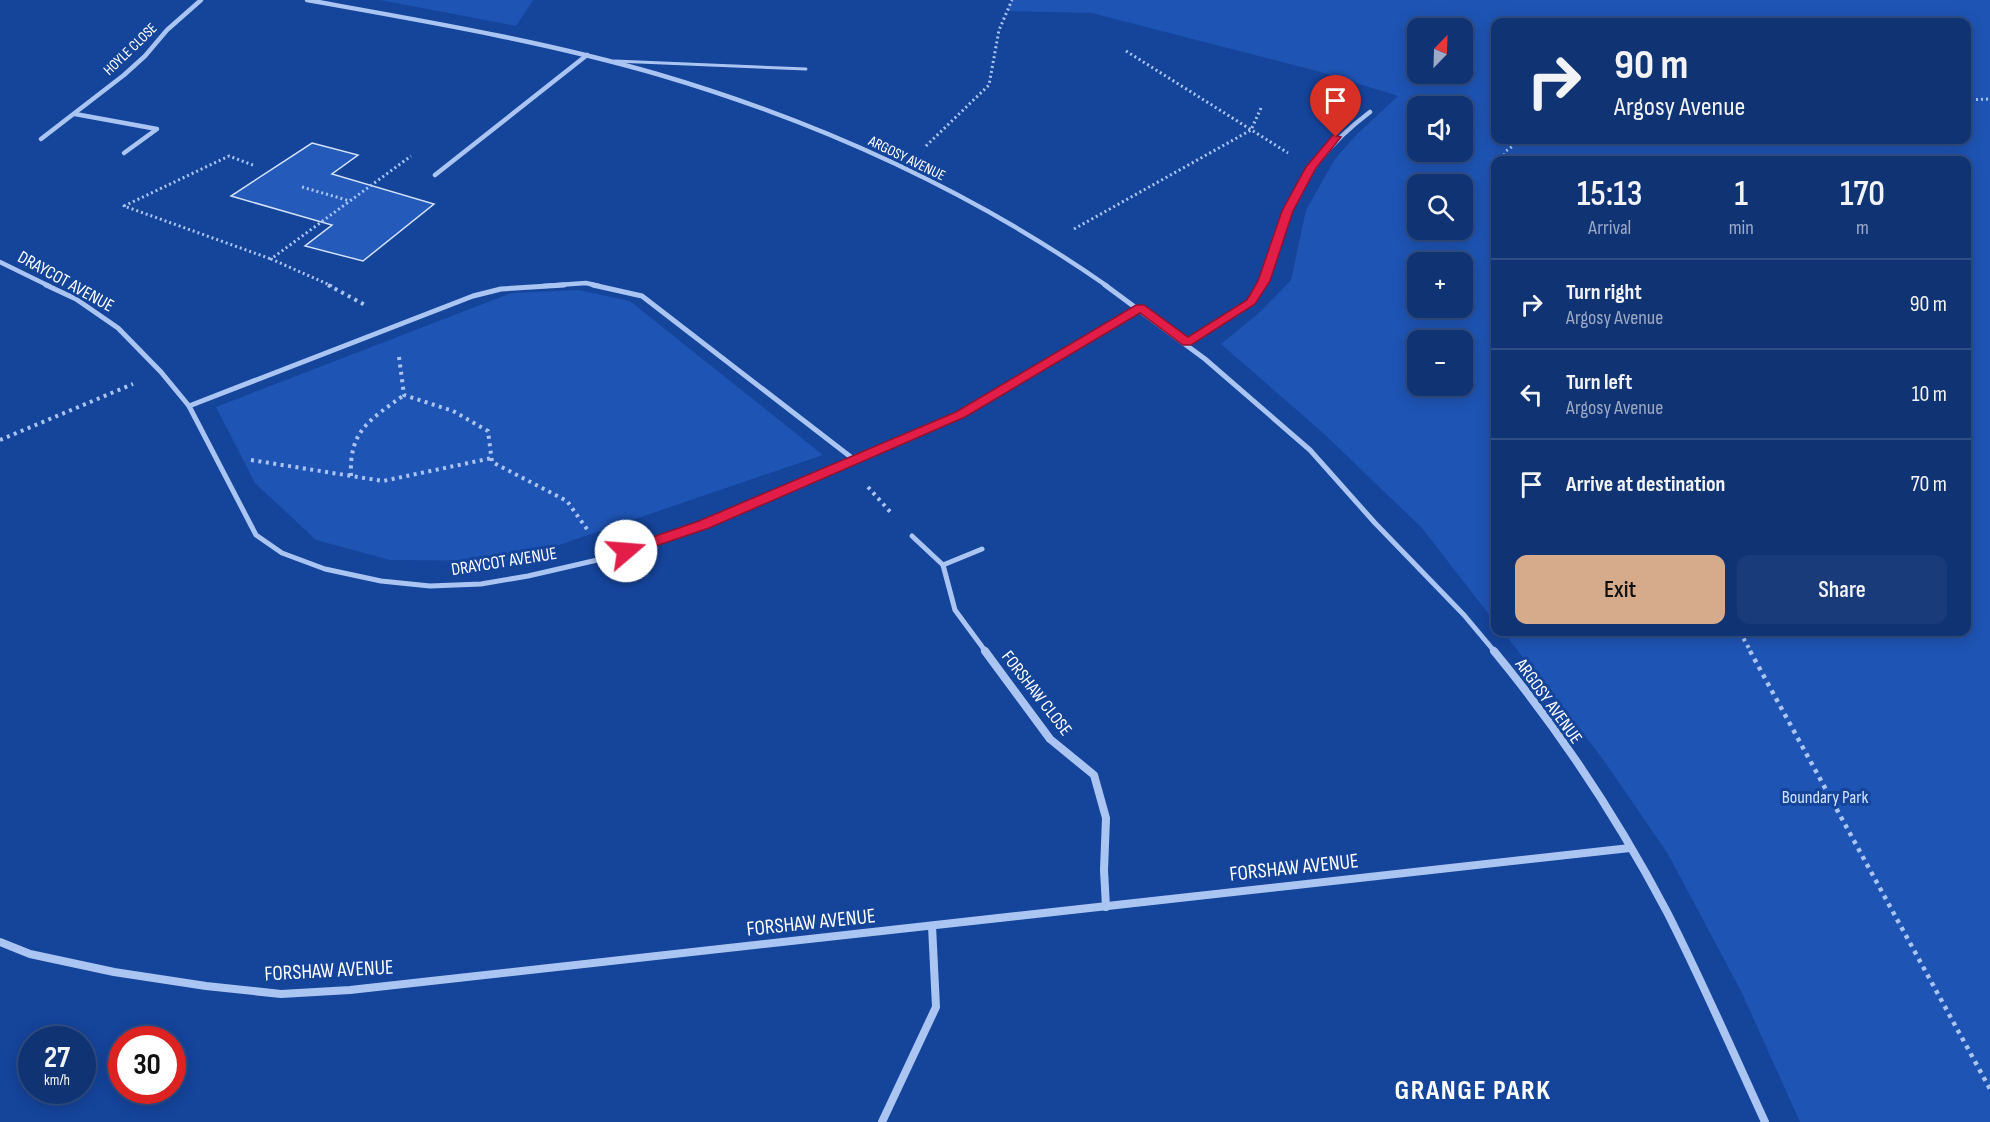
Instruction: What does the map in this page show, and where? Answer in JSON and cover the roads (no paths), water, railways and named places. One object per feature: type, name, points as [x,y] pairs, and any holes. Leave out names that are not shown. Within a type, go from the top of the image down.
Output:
[{"type":"street","name":"HOYLE CLOSE","points":[[41,139],[145,56],[167,30],[201,0]]},
{"type":"street","name":"ARGOSY AVENUE","points":[[307,0],[501,35],[587,55],[724,94],[774,112],[842,140],[946,190],[1045,246],[1140,308],[1187,343],[1316,456],[1475,628],[1570,754],[1630,848],[1680,940],[1766,1122]]},
{"type":"street","points":[[435,175],[587,55]]},
{"type":"street","points":[[1187,343],[1251,302],[1264,281],[1287,211],[1312,167],[1345,129],[1370,112]]},
{"type":"street","points":[[75,114],[157,129],[124,153]]},
{"type":"street","name":"DRAYCOT AVENUE","points":[[0,262],[27,273],[118,328],[161,372],[189,406],[256,535],[282,553],[325,569],[381,580],[429,586],[481,584],[528,576],[606,558],[704,524],[960,415],[1140,308]]},
{"type":"street","points":[[189,406],[398,327],[473,296],[501,288],[586,283],[642,296],[856,461]]},
{"type":"street","points":[[912,536],[943,565],[982,549]]},
{"type":"street","name":"FORSHAW CLOSE","points":[[943,565],[955,610],[1050,739],[1094,775],[1106,818],[1104,870],[1106,907]]},
{"type":"street","name":"FORSHAW AVENUE","points":[[0,942],[30,954],[114,972],[206,986],[281,994],[350,990],[1630,848]]},
{"type":"street","points":[[882,1122],[936,1007],[932,926]]},
{"type":"lane","points":[[610,61],[806,69]]},
{"type":"district","name":"GRANGE PARK","points":[[1473,1089]]},
{"type":"park label","name":"Boundary Park","points":[[1825,797]]}]
